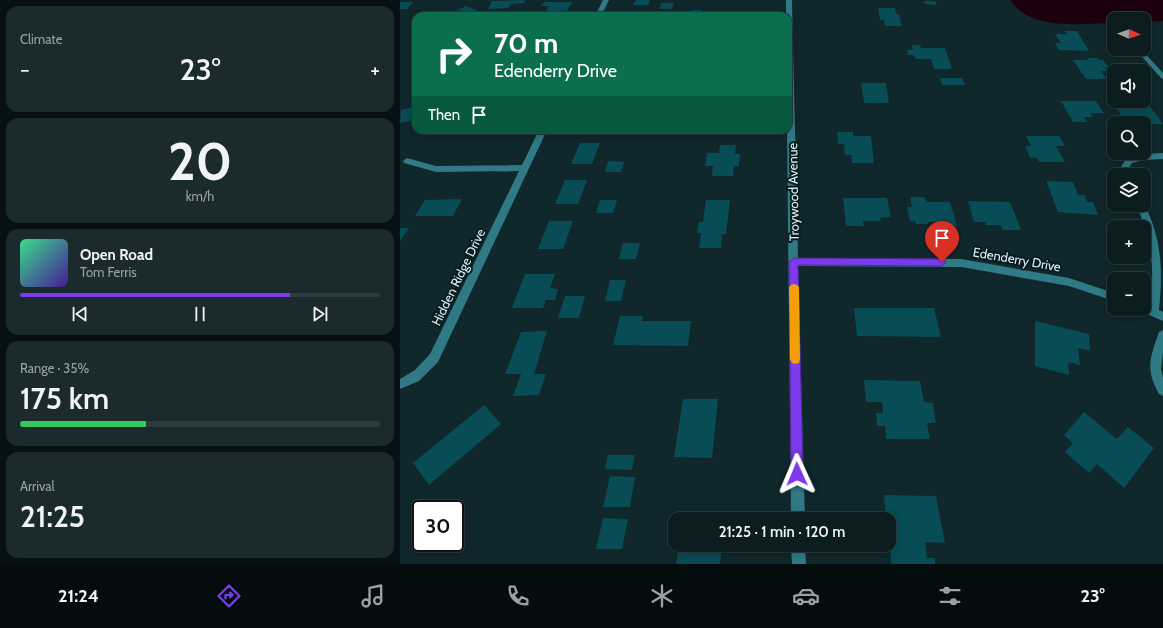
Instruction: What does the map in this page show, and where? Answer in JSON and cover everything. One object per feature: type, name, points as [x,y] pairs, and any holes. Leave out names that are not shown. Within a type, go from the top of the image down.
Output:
[{"type":"street","points":[[600,12],[606,0]]},
{"type":"street","name":"Troywood Avenue","points":[[790,0],[790,12]]},
{"type":"street","points":[[1144,56],[1163,77]]},
{"type":"street","name":"Troywood Avenue","points":[[792,129],[798,512]]},
{"type":"street","name":"Hidden Ridge Drive","points":[[400,384],[416,377],[434,358],[541,134]]},
{"type":"street","points":[[1124,168],[1129,161],[1144,157],[1163,156]]},
{"type":"street","points":[[407,161],[436,169],[525,168]]},
{"type":"street","points":[[1143,212],[1152,230],[1156,246],[1159,314]]},
{"type":"street","name":"Edenderry Drive","points":[[794,262],[961,263],[1069,282],[1107,295]]},
{"type":"street","points":[[1163,335],[1154,363],[1155,375],[1163,390]]},
{"type":"street","points":[[798,552],[799,564]]},
{"type":"shaded area","points":[[1010,0],[1163,0],[1163,21],[1151,22],[1151,12],[1107,12],[1107,23],[1058,24],[1030,17],[1019,10]]},
{"type":"building","points":[[525,0],[524,3],[511,4],[509,8],[488,9],[492,1]]},
{"type":"building","points":[[636,0],[650,0],[648,5],[633,5]]},
{"type":"building","points":[[924,1],[935,1],[937,5],[925,4]]},
{"type":"building","points":[[400,2],[413,2],[407,9],[400,9]]},
{"type":"building","points":[[544,2],[572,2],[567,12],[546,12],[549,6],[541,6]]},
{"type":"building","points":[[661,3],[674,3],[672,9],[660,9]]},
{"type":"building","points":[[466,6],[478,11],[476,12],[453,12]]},
{"type":"building","points":[[878,8],[895,8],[896,14],[899,14],[902,26],[885,26],[884,20],[880,20]]},
{"type":"building","points":[[692,10],[702,10],[701,12],[692,12]]},
{"type":"building","points":[[1065,31],[1077,31],[1089,51],[1059,50],[1055,43],[1061,43],[1055,34],[1067,34]]},
{"type":"building","points":[[912,45],[920,45],[921,48],[945,48],[952,69],[934,69],[931,59],[916,59],[914,55],[908,55],[907,50],[913,50]]},
{"type":"building","points":[[1087,58],[1097,58],[1099,60],[1103,60],[1107,65],[1107,68],[1105,68],[1107,71],[1101,71],[1107,79],[1086,79],[1073,60],[1088,60]]},
{"type":"building","points":[[940,78],[962,78],[965,85],[942,85]]},
{"type":"building","points":[[861,83],[886,83],[889,103],[864,103]]},
{"type":"building","points":[[1061,101],[1096,101],[1104,113],[1090,113],[1093,117],[1084,117],[1087,122],[1073,122]]},
{"type":"building","points":[[412,108],[412,121],[400,123],[401,110]]},
{"type":"building","points":[[1116,108],[1151,108],[1163,124],[1151,124],[1151,116],[1122,116]]},
{"type":"building","points":[[837,132],[853,132],[853,136],[871,136],[874,163],[852,163],[851,155],[845,155],[844,144],[838,144]]},
{"type":"building","points":[[471,134],[497,134],[496,135]]},
{"type":"building","points":[[1026,136],[1059,136],[1065,146],[1056,146],[1065,162],[1039,162],[1037,158],[1030,158],[1025,146],[1031,146]]},
{"type":"building","points":[[580,143],[600,143],[592,164],[571,164]]},
{"type":"building","points":[[720,145],[736,145],[735,154],[740,154],[739,166],[734,166],[733,176],[712,176],[713,166],[705,166],[707,153],[719,153]]},
{"type":"building","points":[[608,161],[624,162],[621,172],[605,172]]},
{"type":"building","points":[[565,180],[587,180],[578,204],[555,204]]},
{"type":"building","points":[[1046,181],[1073,182],[1078,195],[1084,195],[1087,202],[1093,202],[1098,215],[1058,212]]},
{"type":"building","points":[[910,197],[925,197],[926,202],[950,202],[957,226],[937,226],[936,222],[916,224],[915,221],[910,221],[907,207],[912,207]]},
{"type":"building","points":[[843,198],[887,198],[891,217],[880,218],[881,221],[863,221],[864,226],[846,226]]},
{"type":"building","points":[[462,199],[453,216],[415,216],[425,200]]},
{"type":"building","points":[[600,200],[617,200],[613,213],[596,213]]},
{"type":"building","points":[[706,200],[730,200],[726,234],[722,234],[721,248],[699,248],[701,233],[697,233],[699,222],[703,222]]},
{"type":"building","points":[[968,201],[1010,202],[1021,230],[1003,230],[1001,225],[986,225],[986,222],[974,222]]},
{"type":"building","points":[[549,221],[573,221],[563,249],[538,249]]},
{"type":"building","points":[[400,228],[409,228],[400,241]]},
{"type":"building","points":[[623,243],[640,243],[636,259],[619,259]]},
{"type":"building","points":[[525,274],[555,274],[550,288],[558,289],[555,300],[546,300],[543,308],[512,308]]},
{"type":"building","points":[[610,280],[626,280],[621,301],[605,301]]},
{"type":"building","points":[[565,296],[585,296],[579,318],[558,318]]},
{"type":"building","points":[[854,308],[934,308],[941,337],[857,336]]},
{"type":"building","points":[[620,316],[643,316],[642,321],[691,321],[688,346],[613,345]]},
{"type":"building","points":[[1035,321],[1089,334],[1090,351],[1078,348],[1080,365],[1068,362],[1069,375],[1035,366]]},
{"type":"building","points":[[547,331],[534,374],[546,374],[539,395],[513,396],[521,374],[505,374],[521,332]]},
{"type":"building","points":[[864,380],[920,381],[924,402],[933,403],[936,423],[927,423],[930,439],[886,439],[885,426],[877,426],[876,413],[883,413],[882,402],[866,402]]},
{"type":"building","points":[[683,399],[718,399],[712,458],[674,457]]},
{"type":"building","points":[[484,405],[501,424],[429,485],[413,463]]},
{"type":"building","points":[[1084,412],[1117,439],[1128,427],[1154,448],[1124,488],[1097,464],[1089,473],[1065,452],[1073,443],[1064,435]]},
{"type":"building","points":[[608,455],[635,455],[632,470],[605,469]]},
{"type":"building","points":[[610,476],[635,477],[630,507],[603,507]]},
{"type":"building","points":[[884,495],[936,496],[945,543],[925,542],[927,558],[935,558],[935,564],[891,564],[890,552],[896,552],[896,512],[885,512]]},
{"type":"building","points":[[603,518],[628,519],[622,549],[596,549]]},
{"type":"building","points":[[678,552],[721,552],[720,564],[676,564]]},
{"type":"slow traffic","points":[[794,287],[795,359]]},
{"type":"route","points":[[797,474],[794,262],[942,262]]}]
